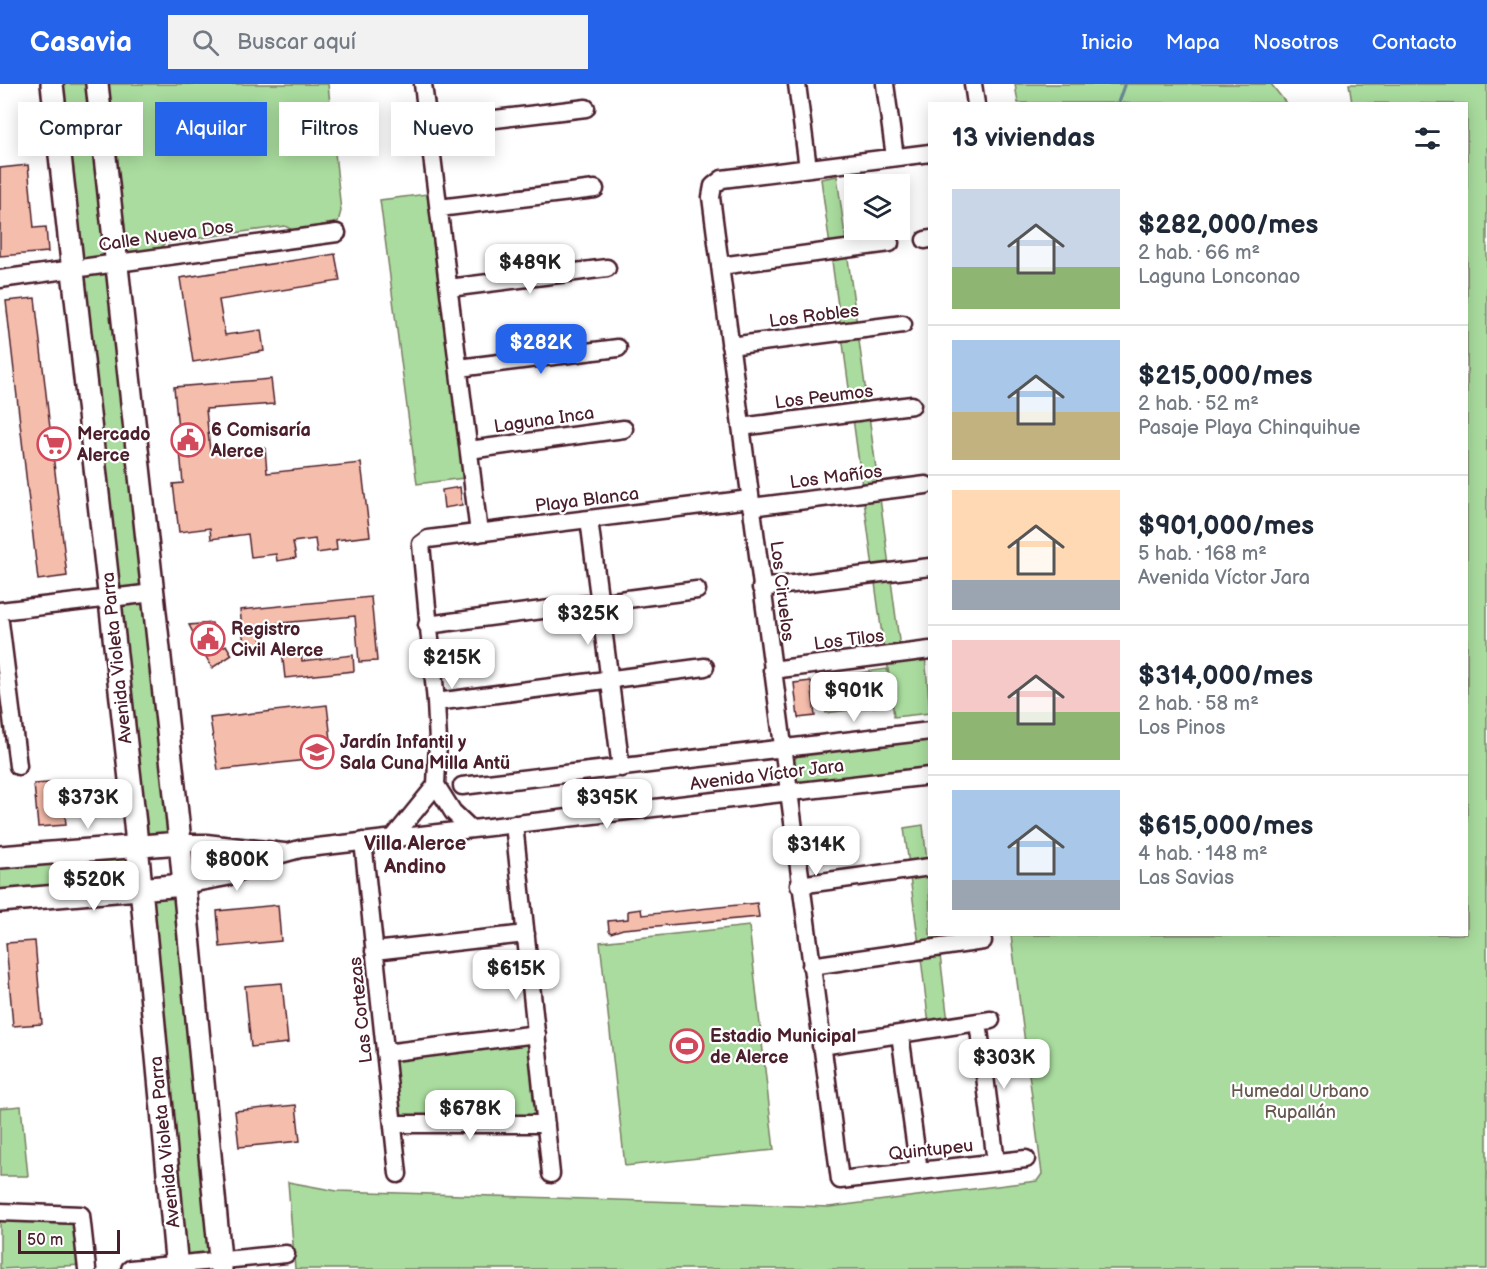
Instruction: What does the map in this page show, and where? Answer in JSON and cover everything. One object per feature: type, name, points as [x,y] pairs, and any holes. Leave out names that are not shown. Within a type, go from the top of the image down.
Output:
[{"type":"main road","name":"Avenida Violeta Parra","points":[[52,84],[75,268],[137,846],[177,1267]]},
{"type":"main road","points":[[97,84],[180,843],[220,1265]]},
{"type":"main road","points":[[0,857],[180,843]]},
{"type":"main road","points":[[0,901],[184,885]]},
{"type":"street","points":[[423,84],[426,102]]},
{"type":"street","points":[[797,84],[808,168],[928,153]]},
{"type":"street","points":[[885,84],[895,157]]},
{"type":"street","points":[[973,84],[975,102]]},
{"type":"street","points":[[495,119],[586,108]]},
{"type":"street","points":[[433,156],[479,533]]},
{"type":"street","name":"Los Ciruelos","points":[[808,168],[722,179],[713,186],[711,197],[789,792],[799,885],[840,1180]]},
{"type":"street","points":[[439,208],[595,189]]},
{"type":"street","name":"Calle Nueva Dos","points":[[0,279],[337,233]]},
{"type":"street","points":[[720,266],[890,243]]},
{"type":"street","points":[[449,288],[607,268]]},
{"type":"street","name":"Los Robles","points":[[730,346],[903,324]]},
{"type":"street","points":[[459,368],[618,348]]},
{"type":"street","name":"Los Peumos","points":[[741,427],[912,405]]},
{"type":"street","name":"Laguna Inca","points":[[469,450],[624,429]]},
{"type":"street","name":"Los Mañíos","points":[[750,503],[926,485]]},
{"type":"street","name":"Playa Blanca","points":[[427,625],[419,549],[421,544],[428,539],[589,519],[750,503]]},
{"type":"street","points":[[589,519],[621,768]]},
{"type":"street","points":[[761,588],[928,567]]},
{"type":"street","points":[[471,829],[453,812],[436,785],[438,741],[436,702],[427,625],[697,590]]},
{"type":"street","points":[[0,611],[153,593]]},
{"type":"street","points":[[0,622],[18,766]]},
{"type":"street","name":"Los Tilos","points":[[772,670],[928,650]]},
{"type":"street","points":[[436,702],[705,667]]},
{"type":"street","name":"Avenida Víctor Jara","points":[[462,786],[928,731]]},
{"type":"street","name":"Avenida Víctor Jara","points":[[184,885],[227,877],[282,854],[363,842],[928,776]]},
{"type":"street","points":[[393,838],[436,785]]},
{"type":"street","points":[[514,824],[552,1174]]},
{"type":"street","name":"Las Cortezas","points":[[363,842],[398,1174]]},
{"type":"street","name":"Avenida Víctor Jara","points":[[180,843],[206,843],[282,854]]},
{"type":"street","points":[[799,885],[928,867]]},
{"type":"street","points":[[374,951],[526,934]]},
{"type":"street","points":[[811,966],[983,941]]},
{"type":"street","points":[[822,1046],[985,1021],[996,1162]]},
{"type":"street","points":[[385,1053],[537,1034]]},
{"type":"street","points":[[900,1034],[919,1171]]},
{"type":"street","points":[[393,1124],[546,1124]]},
{"type":"street","name":"Quintupeu","points":[[840,1180],[1026,1159]]},
{"type":"street","points":[[0,1212],[81,1215],[87,1269]]},
{"type":"street","points":[[130,1269],[220,1265],[286,1254]]},
{"type":"green space","points":[[61,84],[91,84],[93,102],[63,102]]},
{"type":"green space","points":[[106,84],[328,84],[330,102],[279,102],[279,156],[335,156],[341,211],[338,222],[294,231],[285,226],[165,243],[159,250],[125,252],[122,245],[118,156],[143,156],[143,102],[109,102]]},
{"type":"green space","points":[[1015,84],[1271,84],[1285,102],[1018,102]]},
{"type":"green space","name":"Humedal Urbano Rupallán","points":[[1349,84],[1487,84],[1487,1269],[295,1269],[288,1182],[337,1191],[829,1207],[1037,1181],[1042,1174],[1011,936],[1468,936],[1468,102],[1352,102]]},
{"type":"green space","points":[[69,156],[99,156],[109,256],[81,259]]},
{"type":"green space","points":[[837,176],[900,648],[884,650],[821,179]]},
{"type":"green space","points":[[427,194],[464,478],[417,484],[380,200]]},
{"type":"green space","points":[[108,272],[144,586],[118,589],[82,279],[85,274]]},
{"type":"green space","points":[[145,603],[171,835],[145,838],[120,606]]},
{"type":"green space","points":[[925,655],[928,713],[894,717],[887,660]]},
{"type":"green space","points":[[887,669],[891,705],[826,713],[821,678]]},
{"type":"green space","points":[[928,738],[928,767],[804,782],[795,780],[793,761],[798,755]]},
{"type":"green space","points":[[923,825],[927,862],[909,865],[904,828]]},
{"type":"green space","points":[[197,850],[253,858],[234,868],[200,875]]},
{"type":"green space","points":[[129,854],[132,882],[0,892],[0,864]]},
{"type":"green space","points":[[928,875],[928,936],[937,936],[938,943],[919,945],[910,877]]},
{"type":"green space","points":[[176,895],[210,1254],[186,1256],[184,1255],[150,898]]},
{"type":"green space","name":"Estadio Municipal de Alerce","points":[[749,926],[774,1150],[625,1166],[600,942]]},
{"type":"green space","points":[[940,955],[948,1022],[929,1025],[921,958]]},
{"type":"green space","points":[[531,1041],[539,1117],[401,1116],[398,1112],[393,1058]]},
{"type":"green space","points":[[21,1106],[28,1176],[0,1176],[0,1108]]},
{"type":"green space","points":[[0,1216],[75,1216],[83,1265],[0,1269]]},
{"type":"building","points":[[28,165],[34,228],[46,227],[48,252],[0,256],[0,168]]},
{"type":"building","points":[[335,254],[340,281],[219,300],[225,335],[261,330],[264,351],[193,362],[180,278]]},
{"type":"building","points":[[35,298],[67,576],[38,580],[6,301]]},
{"type":"building","points":[[271,379],[274,404],[206,409],[210,452],[265,448],[267,473],[361,463],[370,536],[336,540],[337,550],[317,553],[315,539],[293,542],[296,558],[277,561],[276,554],[251,557],[248,534],[211,539],[210,528],[179,532],[173,484],[183,483],[174,387]]},
{"type":"building","points":[[460,487],[462,505],[444,508],[442,490]]},
{"type":"building","points":[[371,597],[377,661],[359,662],[355,616],[260,625],[263,651],[245,653],[240,610]]},
{"type":"building","name":"Registro Civil Alerce","points":[[212,623],[213,631],[223,647],[226,645],[232,655],[212,668],[189,625]]},
{"type":"building","points":[[301,649],[302,661],[353,655],[354,671],[285,678],[282,651]]},
{"type":"building","points":[[811,681],[815,716],[798,718],[794,683]]},
{"type":"building","points":[[327,705],[333,757],[218,770],[210,718]]},
{"type":"building","points":[[62,782],[66,825],[38,827],[34,784]]},
{"type":"building","points":[[757,903],[759,917],[623,929],[611,933],[609,931],[608,921],[628,919],[628,911],[641,909],[642,915]]},
{"type":"building","points":[[278,905],[281,941],[220,947],[217,911]]},
{"type":"building","points":[[35,941],[42,1024],[13,1026],[6,943]]},
{"type":"building","points":[[282,983],[288,1043],[251,1047],[245,986]]},
{"type":"building","points":[[296,1105],[300,1141],[239,1147],[235,1111]]},
{"type":"waterway","points":[[1119,102],[1125,84]]},
{"type":"place","name":"6 Comisaría Alerce","points":[[188,440]]},
{"type":"place","name":"Mercado Alerce","points":[[54,444]]},
{"type":"place","name":"Registro Civil Alerce","points":[[208,639]]},
{"type":"place","name":"Jardín Infantil y Sala Cuna Milla Antü","points":[[317,752]]},
{"type":"place","name":"Estadio Municipal de Alerce","points":[[687,1046]]},
{"type":"district","name":"Villa Alerce Andino","points":[[415,856]]}]
